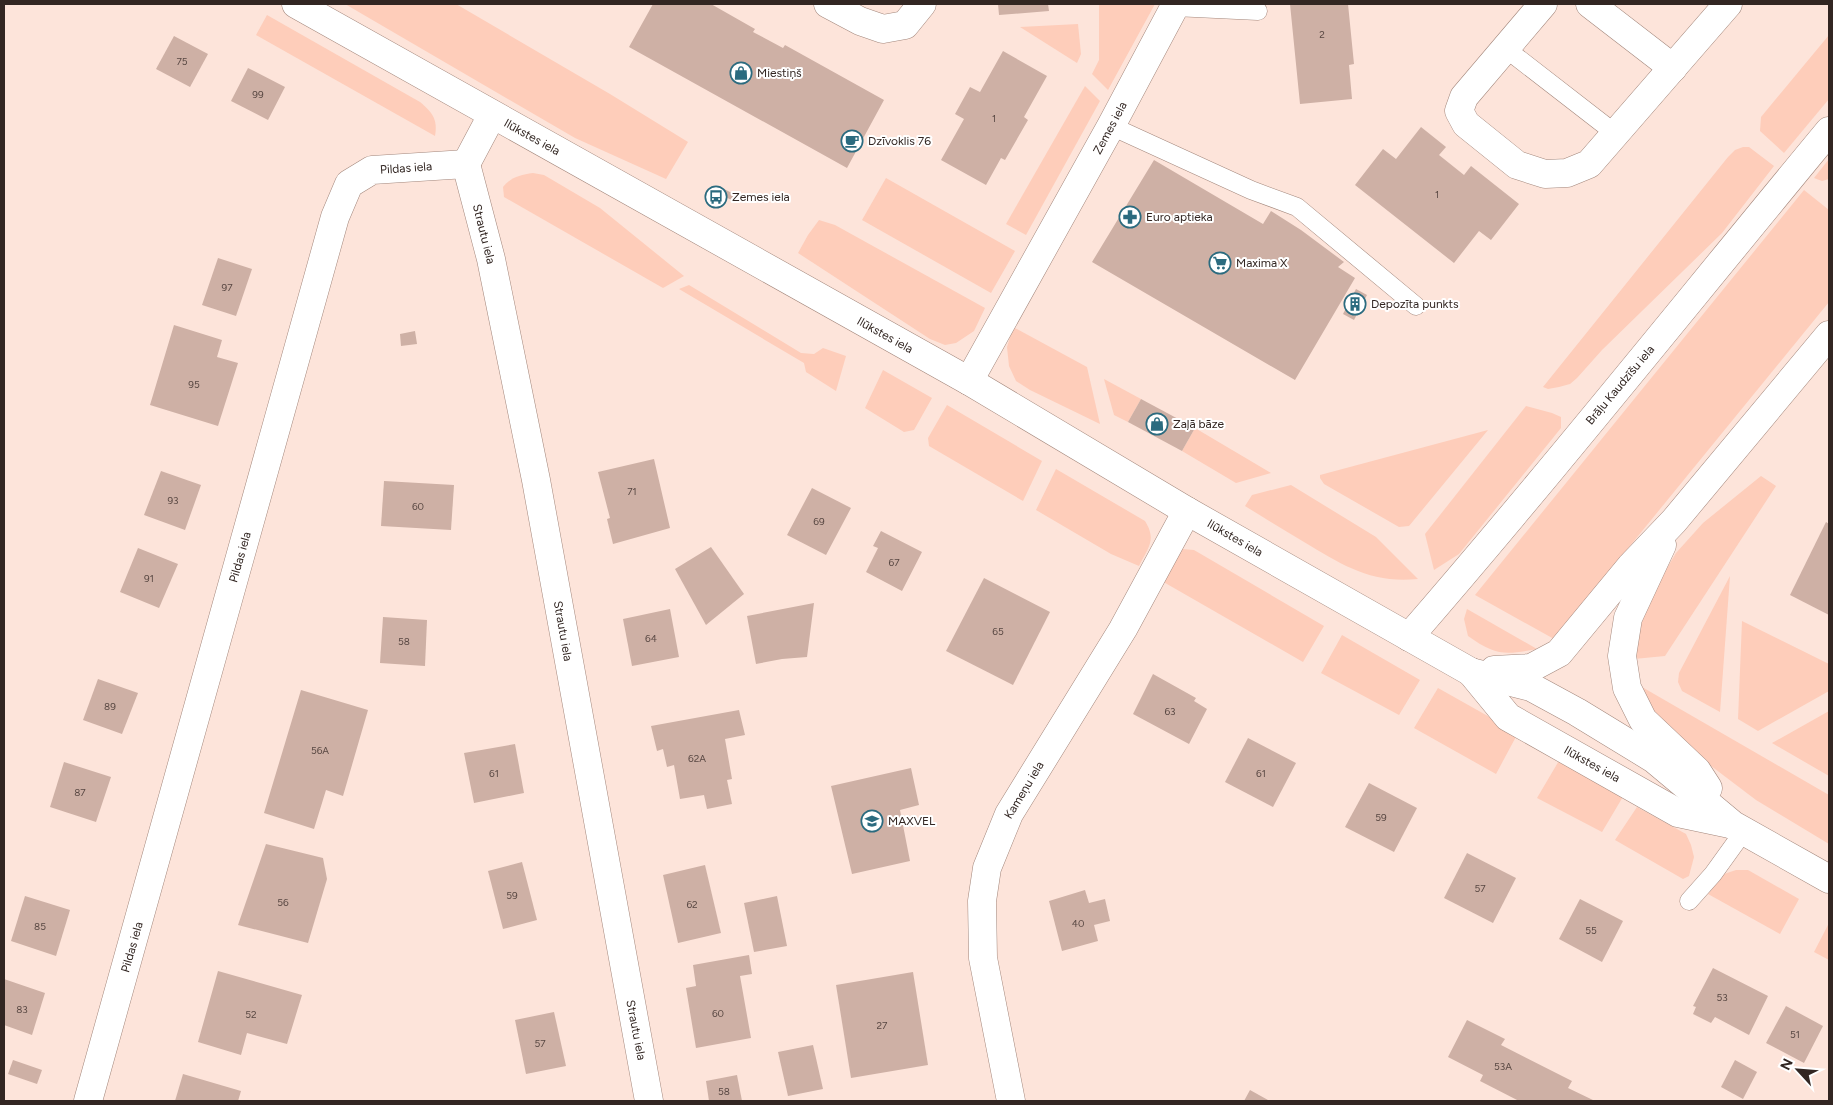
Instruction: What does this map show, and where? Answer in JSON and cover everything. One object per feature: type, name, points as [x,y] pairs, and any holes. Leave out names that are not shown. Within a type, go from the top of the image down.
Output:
[{"type":"street","name":"Ilūkstes iela","points":[[296,4],[969,381],[1187,510],[1471,672],[1531,687],[1577,712],[1654,759],[1738,828],[1829,880]]},
{"type":"street","points":[[828,4],[860,21],[884,29],[905,24],[922,4]]},
{"type":"street","points":[[1543,4],[1464,98],[1459,111],[1466,124],[1517,165],[1545,174],[1567,173],[1589,164],[1728,4]]},
{"type":"street","points":[[1590,4],[1673,68]]},
{"type":"street","name":"Zemes iela","points":[[969,381],[1111,126],[1175,6]]},
{"type":"street","points":[[466,164],[492,115]]},
{"type":"street","name":"Brāļu Kaudzīšu iela","points":[[1408,637],[1466,571],[1829,131]]},
{"type":"street","name":"Pildas iela","points":[[88,1101],[335,217],[350,184],[372,170],[466,164]]},
{"type":"street","name":"Strautu iela","points":[[466,164],[491,259],[536,480],[649,1101]]},
{"type":"street","points":[[1471,672],[1531,668],[1559,653],[1631,566],[1674,521],[1829,335]]},
{"type":"street","name":"Kameņu iela","points":[[1011,1101],[983,958],[982,901],[987,868],[1009,814],[1123,629],[1187,510]]},
{"type":"street","points":[[1674,521],[1628,618],[1622,656],[1627,688],[1643,720],[1697,771],[1738,828]]},
{"type":"street","name":"Ilūkstes iela","points":[[1471,672],[1508,717],[1678,813],[1738,828]]},
{"type":"lane","points":[[1175,6],[1258,11]]},
{"type":"lane","points":[[1505,48],[1616,134]]},
{"type":"lane","points":[[1111,126],[1251,190],[1297,207],[1416,306]]},
{"type":"lane","points":[[1689,901],[1713,874],[1738,828]]},
{"type":"shaded area","points":[[345,4],[456,4],[688,142],[666,179],[575,138]]},
{"type":"shaded area","points":[[1099,4],[1155,4],[1108,90],[1092,74],[1099,60]]},
{"type":"shaded area","points":[[267,15],[420,102],[428,109],[435,120],[435,136],[256,35]]},
{"type":"shaded area","points":[[1078,24],[1081,54],[1077,63],[1020,27]]},
{"type":"shaded area","points":[[1829,35],[1829,99],[1784,153],[1760,131],[1761,117]]},
{"type":"shaded area","points":[[1085,86],[1100,101],[1026,235],[1006,224]]},
{"type":"shaded area","points":[[1749,147],[1774,166],[1722,233],[1602,350],[1577,378],[1570,384],[1559,387],[1548,389],[1543,387],[1728,157],[1735,150]]},
{"type":"shaded area","points":[[1829,159],[1829,179],[1822,181],[1814,178]]},
{"type":"shaded area","points":[[533,173],[544,175],[600,208],[684,276],[663,288],[504,197],[503,187],[509,181]]},
{"type":"shaded area","points":[[886,178],[1015,251],[991,293],[862,220]]},
{"type":"shaded area","points":[[1804,190],[1829,210],[1829,302],[1554,639],[1475,595]]},
{"type":"shaded area","points":[[819,220],[835,225],[985,308],[974,331],[956,343],[945,345],[930,339],[798,253]]},
{"type":"shaded area","points":[[689,285],[801,353],[814,354],[823,348],[846,356],[836,391],[806,372],[804,363],[679,289]]},
{"type":"shaded area","points":[[1013,327],[1087,367],[1100,424],[1030,390],[1016,381],[1009,366],[1007,347]]},
{"type":"shaded area","points":[[883,370],[932,398],[914,430],[904,432],[865,408]]},
{"type":"shaded area","points":[[1104,379],[1141,399],[1128,422],[1114,415]]},
{"type":"shaded area","points":[[947,405],[1042,461],[1023,501],[929,446],[928,438]]},
{"type":"shaded area","points":[[1526,406],[1561,417],[1561,428],[1459,554],[1434,570],[1425,534]]},
{"type":"shaded area","points":[[1195,428],[1271,473],[1236,483],[1182,451]]},
{"type":"shaded area","points":[[1488,430],[1409,526],[1399,527],[1324,484],[1320,478],[1320,475]]},
{"type":"shaded area","points":[[1056,469],[1145,521],[1149,528],[1151,539],[1139,566],[1111,554],[1036,510]]},
{"type":"shaded area","points":[[1761,476],[1776,486],[1665,656],[1634,659],[1639,622],[1655,588],[1676,553],[1703,523]]},
{"type":"shaded area","points":[[1291,485],[1376,537],[1418,579],[1386,579],[1358,571],[1331,558],[1245,506],[1252,495]]},
{"type":"shaded area","points":[[1182,549],[1194,550],[1324,626],[1303,662],[1160,580],[1176,552]]},
{"type":"shaded area","points":[[1730,576],[1720,712],[1682,691],[1678,682],[1679,673]]},
{"type":"shaded area","points":[[1467,609],[1537,649],[1508,653],[1494,650],[1478,643],[1468,636],[1464,619]]},
{"type":"shaded area","points":[[1742,621],[1829,664],[1829,691],[1758,731],[1738,719]]},
{"type":"shaded area","points":[[1342,635],[1420,680],[1399,715],[1321,673]]},
{"type":"shaded area","points":[[1642,687],[1829,795],[1829,844],[1756,800],[1661,728]]},
{"type":"shaded area","points":[[1438,688],[1518,733],[1496,774],[1414,728]]},
{"type":"shaded area","points":[[1829,711],[1829,776],[1772,743]]},
{"type":"shaded area","points":[[1560,759],[1624,795],[1602,832],[1537,798]]},
{"type":"shaded area","points":[[1637,807],[1686,834],[1694,857],[1689,876],[1683,879],[1615,840]]},
{"type":"shaded area","points":[[1736,870],[1748,870],[1799,899],[1780,934],[1708,894],[1724,874]]},
{"type":"shaded area","points":[[1829,923],[1829,960],[1814,952]]},
{"type":"building","points":[[653,4],[711,4],[755,29],[753,32],[783,48],[785,45],[884,100],[847,168],[629,47]]},
{"type":"building","points":[[998,4],[1048,4],[1049,11],[999,15]]},
{"type":"building","points":[[1290,4],[1348,4],[1354,64],[1349,65],[1352,99],[1300,104]]},
{"type":"building","points":[[174,36],[208,54],[190,87],[156,69]]},
{"type":"building","points":[[1003,51],[1047,76],[1024,117],[1028,120],[1005,160],[1001,158],[986,185],[941,160],[964,119],[955,114],[970,87],[980,92]]},
{"type":"building","points":[[248,68],[285,87],[268,120],[231,101]]},
{"type":"building","points":[[1421,127],[1446,147],[1439,155],[1464,175],[1471,166],[1519,204],[1491,240],[1479,231],[1454,263],[1355,185],[1383,149],[1396,159]]},
{"type":"building","points":[[1154,160],[1263,224],[1271,211],[1301,230],[1344,262],[1338,267],[1355,278],[1295,380],[1092,262]]},
{"type":"building","points":[[724,189],[740,197],[737,203],[720,194]]},
{"type":"building","points":[[218,258],[252,269],[236,316],[202,305]]},
{"type":"building","name":"Depozīta punkts","points":[[1356,289],[1367,295],[1354,320],[1343,314]]},
{"type":"building","points":[[174,325],[222,340],[217,357],[238,363],[218,426],[150,405]]},
{"type":"building","points":[[415,331],[417,344],[401,346],[400,334]]},
{"type":"building","points":[[1141,399],[1195,428],[1182,451],[1128,422]]},
{"type":"building","points":[[654,459],[670,528],[613,544],[607,519],[610,518],[598,472]]},
{"type":"building","points":[[161,471],[201,485],[185,530],[144,515]]},
{"type":"building","points":[[384,481],[454,485],[451,530],[381,526]]},
{"type":"building","points":[[812,488],[851,508],[826,555],[787,535]]},
{"type":"building","points":[[1826,522],[1829,524],[1829,615],[1790,595]]},
{"type":"building","points":[[881,531],[922,552],[902,591],[866,572],[878,548],[873,546]]},
{"type":"building","points":[[711,547],[744,594],[706,625],[675,569]]},
{"type":"building","points":[[138,548],[178,564],[159,608],[120,592]]},
{"type":"building","points":[[984,578],[1050,612],[1013,685],[946,651]]},
{"type":"building","points":[[814,603],[807,657],[756,664],[747,616]]},
{"type":"building","points":[[670,609],[679,657],[632,666],[623,619]]},
{"type":"building","points":[[383,617],[427,620],[425,666],[380,663]]},
{"type":"building","points":[[1153,674],[1196,698],[1194,701],[1207,709],[1189,744],[1133,714]]},
{"type":"building","points":[[98,679],[138,693],[122,734],[83,720]]},
{"type":"building","points":[[301,690],[368,710],[343,796],[326,790],[314,829],[264,813]]},
{"type":"building","points":[[739,710],[745,735],[725,739],[732,779],[727,780],[732,804],[707,809],[704,795],[680,799],[674,765],[667,767],[663,749],[657,751],[651,726]]},
{"type":"building","points":[[1248,738],[1296,763],[1273,807],[1225,782]]},
{"type":"building","points":[[515,744],[524,793],[474,803],[464,753]]},
{"type":"building","points":[[64,762],[111,777],[96,822],[50,807]]},
{"type":"building","points":[[911,768],[919,805],[900,810],[910,861],[852,874],[831,786]]},
{"type":"building","points":[[1369,783],[1417,808],[1394,852],[1345,827]]},
{"type":"building","points":[[266,844],[323,858],[327,879],[308,943],[238,925]]},
{"type":"building","points":[[1467,853],[1516,878],[1493,923],[1444,898]]},
{"type":"building","points":[[522,862],[537,920],[503,929],[488,871]]},
{"type":"building","points":[[705,865],[721,933],[678,943],[663,875]]},
{"type":"building","points":[[1085,890],[1089,903],[1105,899],[1110,921],[1094,925],[1098,941],[1062,951],[1049,901]]},
{"type":"building","points":[[25,896],[70,910],[56,956],[11,941]]},
{"type":"building","points":[[777,896],[787,946],[754,952],[744,903]]},
{"type":"building","points":[[1580,899],[1623,921],[1602,962],[1559,939]]},
{"type":"building","points":[[749,955],[752,974],[740,976],[751,1038],[696,1048],[686,988],[696,986],[693,965]]},
{"type":"building","points":[[1713,968],[1768,996],[1749,1035],[1715,1017],[1711,1023],[1693,1014],[1696,1007],[1693,1006]]},
{"type":"building","points":[[218,971],[302,995],[287,1044],[247,1033],[241,1055],[198,1042]]},
{"type":"building","points":[[913,972],[928,1065],[851,1078],[836,985]]},
{"type":"building","points":[[4,979],[45,993],[32,1035],[4,1025]]},
{"type":"building","points":[[1786,1006],[1823,1026],[1804,1063],[1766,1043]]},
{"type":"building","points":[[554,1012],[566,1066],[526,1074],[515,1020]]},
{"type":"building","points":[[1467,1020],[1505,1039],[1501,1045],[1572,1081],[1568,1088],[1595,1101],[1519,1101],[1480,1081],[1483,1075],[1448,1057]]},
{"type":"building","points":[[813,1045],[823,1089],[788,1096],[778,1052]]},
{"type":"building","points":[[13,1060],[42,1070],[37,1084],[8,1074]]},
{"type":"building","points":[[1735,1060],[1757,1072],[1743,1099],[1721,1087]]},
{"type":"building","points":[[183,1074],[241,1091],[238,1101],[175,1101]]},
{"type":"building","points":[[737,1075],[742,1101],[709,1101],[706,1081]]},
{"type":"building","points":[[1250,1090],[1268,1100],[1273,1101],[1244,1101]]},
{"type":"place","name":"Miestiņš","points":[[741,73]]},
{"type":"place","name":"Dzīvoklis 76","points":[[852,141]]},
{"type":"place","name":"Zemes iela","points":[[716,197]]},
{"type":"place","name":"Euro aptieka","points":[[1130,217]]},
{"type":"place","name":"Maxima X","points":[[1220,263]]},
{"type":"place","name":"Depozīta punkts","points":[[1355,304]]},
{"type":"place","name":"Zaļā bāze","points":[[1157,424]]},
{"type":"place","name":"MAXVEL","points":[[872,821]]}]
